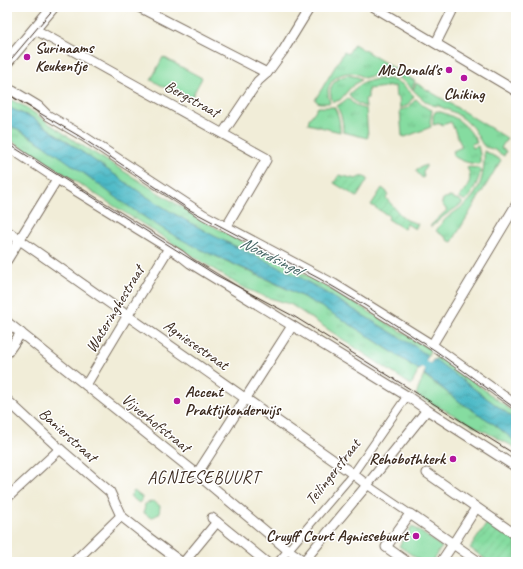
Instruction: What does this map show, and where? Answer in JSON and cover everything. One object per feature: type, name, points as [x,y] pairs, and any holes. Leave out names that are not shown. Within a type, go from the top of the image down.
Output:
[{"type":"street","points":[[7,61],[53,7]]},
{"type":"street","points":[[139,7],[267,73]]},
{"type":"street","points":[[223,133],[258,81],[267,73],[283,51],[310,7]]},
{"type":"street","points":[[374,7],[516,90]]},
{"type":"street","points":[[436,43],[454,7]]},
{"type":"street","name":"Bergstraat","points":[[34,29],[266,158],[227,226]]},
{"type":"street","points":[[7,88],[38,106],[47,115],[83,136],[204,215],[334,284],[432,345],[516,405]]},
{"type":"street","points":[[7,146],[57,179],[169,248],[190,263],[407,396],[516,467]]},
{"type":"street","points":[[7,260],[57,179]]},
{"type":"street","points":[[432,345],[516,205]]},
{"type":"street","name":"Agniesestraat","points":[[7,231],[367,485]]},
{"type":"street","name":"Wateringhestraat","points":[[86,385],[169,248]]},
{"type":"street","name":"Vijverhofstraat","points":[[7,322],[197,474],[288,550],[305,562]]},
{"type":"street","points":[[197,474],[292,326]]},
{"type":"street","points":[[7,353],[21,333]]},
{"type":"street","name":"Teilingerstraat","points":[[278,562],[353,474],[407,396]]},
{"type":"street","name":"Banierstraat","points":[[7,400],[60,449],[110,492],[121,516]]},
{"type":"street","name":"Teilingerstraat","points":[[305,562],[427,410]]},
{"type":"street","points":[[7,498],[60,449]]},
{"type":"street","points":[[427,473],[516,535]]},
{"type":"street","points":[[367,485],[479,562]]},
{"type":"street","points":[[440,562],[454,544],[476,508]]},
{"type":"street","points":[[407,562],[386,547],[410,514]]},
{"type":"street","points":[[74,562],[121,516],[180,562]]},
{"type":"street","points":[[184,562],[214,520],[266,562]]},
{"type":"green space","points":[[354,44],[415,81],[412,89],[401,79],[396,77],[380,75],[364,78],[356,74],[348,73],[337,77],[329,86],[328,95],[330,103],[319,103],[315,100],[344,52],[348,54]]},
{"type":"green space","points":[[163,57],[202,78],[190,100],[151,80]]},
{"type":"green space","points":[[348,75],[358,77],[361,80],[351,87],[340,100],[333,102],[330,92],[333,84],[343,76]]},
{"type":"green space","points":[[379,79],[390,79],[402,84],[414,96],[410,102],[400,108],[399,97],[396,97],[395,86],[368,89],[368,98],[365,99],[366,107],[352,99],[349,94],[356,88],[362,84]]},
{"type":"green space","points":[[416,83],[507,138],[501,148],[506,151],[504,156],[493,149],[485,147],[473,128],[464,119],[455,113],[425,101],[413,90]]},
{"type":"green space","points":[[7,98],[24,106],[75,141],[209,224],[312,278],[430,349],[428,356],[301,278],[214,236],[171,212],[33,118],[7,107]]},
{"type":"green space","points":[[348,98],[356,105],[366,109],[367,138],[343,132],[342,119],[337,106]]},
{"type":"green space","points":[[416,99],[425,107],[432,110],[430,122],[431,127],[405,137],[402,136],[400,110],[408,107]]},
{"type":"green space","points":[[318,107],[334,107],[339,119],[340,132],[308,124],[309,119]]},
{"type":"green space","points":[[437,111],[450,115],[469,130],[477,142],[471,144],[473,148],[478,146],[480,164],[465,162],[452,155],[454,153],[453,151],[462,147],[451,122],[442,125],[441,123],[433,125],[433,116]]},
{"type":"green space","points":[[7,124],[65,159],[152,222],[210,254],[290,290],[351,325],[419,370],[416,373],[417,374],[411,385],[290,304],[263,296],[240,286],[7,138]]},
{"type":"green space","points":[[484,151],[501,160],[452,242],[436,231],[445,220],[469,201],[474,195],[481,182],[483,174]]},
{"type":"green space","points":[[426,165],[423,171],[424,177],[422,178],[416,171],[417,169]]},
{"type":"green space","points":[[468,167],[481,169],[471,194],[465,201],[459,197],[469,184],[470,176]]},
{"type":"green space","points":[[339,175],[356,179],[359,177],[365,177],[368,179],[357,197],[334,183]]},
{"type":"green space","points":[[382,188],[387,192],[388,195],[386,198],[404,219],[418,224],[415,229],[407,224],[404,229],[388,219],[389,216],[371,205]]},
{"type":"green space","points":[[450,197],[459,200],[462,204],[430,226],[447,210],[441,203],[445,198]]},
{"type":"green space","points":[[439,355],[516,414],[516,420],[434,360]]},
{"type":"green space","points":[[424,374],[460,402],[494,424],[516,442],[516,448],[416,395]]},
{"type":"green space","points":[[134,491],[143,498],[139,503],[130,496]]},
{"type":"green space","points":[[153,501],[160,506],[159,514],[151,518],[144,513],[145,504]]},
{"type":"green space","points":[[488,522],[516,541],[516,562],[489,562],[470,548]]},
{"type":"green space","name":"Cruyff Court Agniesebuurt","points":[[412,526],[442,547],[431,562],[422,562],[399,546]]},
{"type":"water","points":[[7,107],[33,118],[171,212],[214,236],[301,278],[414,346],[427,355],[427,358],[419,370],[351,325],[309,300],[265,278],[199,249],[168,232],[134,210],[63,158],[26,134],[7,124]]},
{"type":"water","points":[[433,360],[436,360],[516,420],[516,442],[494,424],[460,402],[425,375],[424,373]]},
{"type":"waterway","name":"Noordsingel","points":[[416,359],[438,373]]},
{"type":"tram line","points":[[7,64],[55,7]]},
{"type":"tram line","points":[[7,91],[14,98],[79,136],[190,210],[320,279],[366,306],[436,351],[516,409]]},
{"type":"tram line","points":[[7,143],[216,275],[295,317],[516,455]]},
{"type":"place","name":"Surinaams Keukentje","points":[[27,57]]},
{"type":"place","name":"McDonald's","points":[[449,70]]},
{"type":"place","name":"Chiking","points":[[464,78]]},
{"type":"place","name":"Accent Praktijkonderwijs","points":[[177,401]]},
{"type":"place","name":"Rehobothkerk","points":[[453,459]]},
{"type":"place","name":"Cruyff Court Agniesebuurt","points":[[416,536]]},
{"type":"district","name":"AGNIESEBUURT","points":[[204,477]]}]
